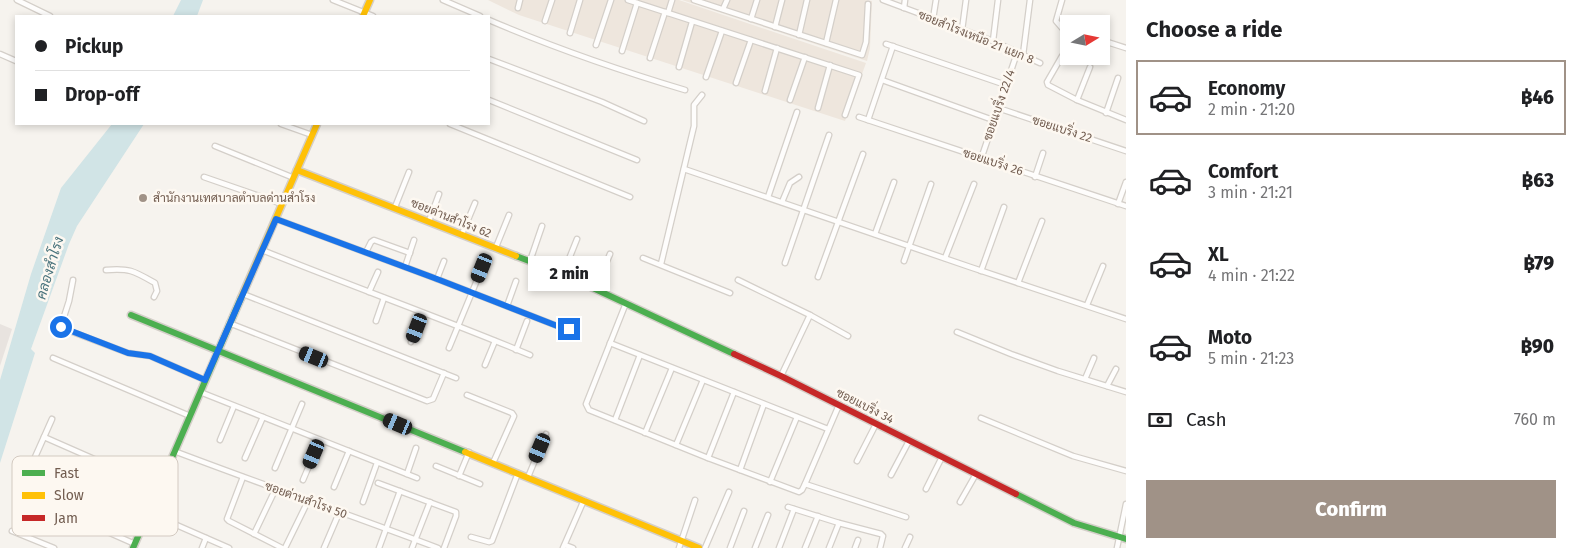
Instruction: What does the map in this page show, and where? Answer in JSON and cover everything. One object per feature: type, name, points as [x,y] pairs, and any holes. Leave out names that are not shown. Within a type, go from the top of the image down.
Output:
[{"type":"street","points":[[17,0],[48,15]]},
{"type":"street","points":[[333,0],[363,14],[370,0]]},
{"type":"street","points":[[443,0],[478,15]]},
{"type":"street","points":[[518,8],[520,0]]},
{"type":"street","points":[[545,21],[552,0]]},
{"type":"street","points":[[570,33],[580,0]]},
{"type":"street","points":[[596,45],[611,0]]},
{"type":"street","points":[[628,0],[859,75],[845,115]]},
{"type":"street","points":[[650,58],[672,0]]},
{"type":"street","points":[[694,0],[862,55],[866,42],[868,4]]},
{"type":"street","points":[[723,9],[727,0]]},
{"type":"street","points":[[751,19],[757,0]]},
{"type":"street","points":[[775,27],[782,0]]},
{"type":"street","points":[[799,34],[807,0]]},
{"type":"street","points":[[826,43],[836,0]]},
{"type":"street","name":"ซอยสำโรงเหนือ 21 แยก 8","points":[[883,0],[993,41],[1040,63]]},
{"type":"street","points":[[904,8],[905,0]]},
{"type":"street","points":[[933,19],[936,0]]},
{"type":"street","points":[[962,30],[966,0]]},
{"type":"street","points":[[993,41],[998,0]]},
{"type":"street","points":[[1023,55],[1030,0]]},
{"type":"street","points":[[1060,26],[1056,21],[1062,0]]},
{"type":"street","points":[[622,51],[637,3]]},
{"type":"street","points":[[490,20],[636,76],[685,90]]},
{"type":"street","points":[[679,67],[692,22]]},
{"type":"street","points":[[706,77],[722,31]]},
{"type":"street","points":[[736,83],[751,40]]},
{"type":"street","points":[[1110,43],[1126,48]]},
{"type":"street","points":[[886,44],[1006,85]]},
{"type":"street","points":[[868,120],[893,46]]},
{"type":"street","points":[[765,91],[778,48]]},
{"type":"street","name":"ซอยแบริ่ง 22/4","points":[[981,159],[1017,52]]},
{"type":"street","points":[[0,54],[15,62]]},
{"type":"street","points":[[790,100],[805,57]]},
{"type":"street","points":[[490,60],[602,102],[644,120]]},
{"type":"street","points":[[1060,60],[1047,83],[1050,87],[1106,113],[1126,120]]},
{"type":"street","points":[[818,108],[830,66]]},
{"type":"street","points":[[1077,100],[1090,66]]},
{"type":"street","points":[[1106,113],[1118,78]]},
{"type":"street","points":[[882,80],[993,120]]},
{"type":"street","points":[[661,264],[694,126],[694,104],[702,95]]},
{"type":"street","points":[[490,100],[637,160]]},
{"type":"street","name":"ซอยแบริ่ง 22","points":[[998,108],[1126,151]]},
{"type":"street","points":[[768,197],[797,112]]},
{"type":"street","name":"ซอยแบริ่ง 26","points":[[860,117],[1126,206]]},
{"type":"street","points":[[284,125],[312,135]]},
{"type":"street","points":[[172,456],[317,125]]},
{"type":"street","points":[[452,125],[630,197]]},
{"type":"street","points":[[785,263],[829,135]]},
{"type":"street","points":[[214,146],[294,178]]},
{"type":"street","points":[[1035,176],[1043,153]]},
{"type":"street","points":[[818,276],[863,154]]},
{"type":"street","points":[[684,169],[1125,319],[1126,312]]},
{"type":"street","name":"ซอยด่านสำโรง 62","points":[[297,170],[496,247],[595,289]]},
{"type":"street","points":[[395,207],[409,172]]},
{"type":"street","points":[[204,177],[282,204]]},
{"type":"street","points":[[782,202],[790,183],[800,178]]},
{"type":"street","points":[[875,234],[894,182]]},
{"type":"street","points":[[1118,204],[1126,182]]},
{"type":"street","points":[[904,261],[931,184]]},
{"type":"street","points":[[945,258],[974,184]]},
{"type":"street","points":[[429,221],[439,194]]},
{"type":"street","points":[[462,234],[475,203]]},
{"type":"street","points":[[981,271],[1004,207]]},
{"type":"street","points":[[496,247],[509,215]]},
{"type":"street","points":[[276,219],[565,329],[572,327],[578,321]]},
{"type":"street","points":[[1018,283],[1042,221]]},
{"type":"street","points":[[530,261],[542,226]]},
{"type":"street","points":[[563,274],[577,239]]},
{"type":"street","points":[[366,252],[374,240],[410,253]]},
{"type":"street","points":[[405,268],[414,240]]},
{"type":"street","points":[[262,250],[459,326],[530,356]]},
{"type":"street","points":[[595,289],[610,254]]},
{"type":"street","points":[[643,258],[730,293]]},
{"type":"street","points":[[437,279],[444,261]]},
{"type":"street","points":[[1087,305],[1103,266]]},
{"type":"street","points":[[106,270],[123,268],[135,271],[155,283],[157,291],[154,297]]},
{"type":"street","points":[[449,348],[482,268]]},
{"type":"street","points":[[370,292],[378,272]]},
{"type":"street","points":[[73,280],[62,328],[128,353],[150,356],[205,380]]},
{"type":"street","points":[[738,280],[848,336]]},
{"type":"street","points":[[507,306],[516,281]]},
{"type":"street","name":"ซอยแบริ่ง 34","points":[[595,289],[781,376],[1074,523],[1123,538]]},
{"type":"street","points":[[243,294],[456,378]]},
{"type":"street","points":[[376,321],[384,298]]},
{"type":"street","points":[[626,303],[586,404],[589,410],[708,458],[800,492],[839,405]]},
{"type":"street","points":[[411,342],[423,313]]},
{"type":"street","points":[[131,315],[584,500],[680,545],[699,548]]},
{"type":"street","points":[[781,376],[810,315]]},
{"type":"street","points":[[516,350],[527,321]]},
{"type":"street","points":[[229,323],[427,401],[433,400],[444,373]]},
{"type":"street","points":[[957,332],[1011,354],[1126,392]]},
{"type":"street","points":[[485,365],[495,341]]},
{"type":"street","points":[[610,343],[828,429]]},
{"type":"street","points":[[614,420],[640,355]]},
{"type":"street","points":[[52,358],[190,416]]},
{"type":"street","points":[[1085,379],[1094,358]]},
{"type":"street","points":[[646,433],[672,368]]},
{"type":"street","points":[[1107,386],[1116,370]]},
{"type":"street","points":[[676,445],[703,380]]},
{"type":"street","points":[[200,392],[417,478]]},
{"type":"street","points":[[708,458],[734,392]]},
{"type":"street","points":[[468,395],[512,413],[514,416],[493,463]]},
{"type":"street","points":[[275,468],[302,404]]},
{"type":"street","points":[[740,470],[764,404]]},
{"type":"street","points":[[220,440],[234,406]]},
{"type":"street","points":[[245,458],[262,417]]},
{"type":"street","points":[[770,482],[797,417]]},
{"type":"street","points":[[981,418],[1073,456],[1126,471]]},
{"type":"street","points":[[36,456],[52,419]]},
{"type":"street","points":[[857,462],[876,424]]},
{"type":"street","points":[[528,478],[546,434]]},
{"type":"street","points":[[44,438],[86,456]]},
{"type":"street","points":[[303,480],[320,440]]},
{"type":"street","points":[[891,475],[909,441]]},
{"type":"street","points":[[406,474],[416,448]]},
{"type":"street","name":"ซอยด่านสำโรง 50","points":[[174,451],[438,548]]},
{"type":"street","points":[[334,487],[349,451]]},
{"type":"street","points":[[459,476],[468,452]]},
{"type":"street","points":[[926,489],[942,457]]},
{"type":"street","points":[[363,502],[377,463]]},
{"type":"street","points":[[436,466],[480,484]]},
{"type":"street","points":[[471,537],[489,542],[492,541],[518,473]]},
{"type":"street","points":[[960,502],[976,474]]},
{"type":"street","points":[[243,477],[227,519],[228,521],[283,548],[308,501]]},
{"type":"street","points":[[378,484],[456,512],[444,548]]},
{"type":"street","points":[[805,484],[906,517]]},
{"type":"street","points":[[254,534],[276,488]]},
{"type":"street","points":[[379,548],[400,491]]},
{"type":"street","points":[[705,548],[728,492]]},
{"type":"street","points":[[573,548],[564,546],[584,500]]},
{"type":"street","points":[[680,545],[695,500]]},
{"type":"street","points":[[412,548],[430,502]]},
{"type":"street","points":[[1118,548],[1123,538],[1126,504]]},
{"type":"street","points":[[788,507],[838,523],[882,534],[883,539],[880,548]]},
{"type":"street","points":[[779,548],[794,509]]},
{"type":"street","points":[[730,548],[744,511]]},
{"type":"street","points":[[324,548],[339,513]]},
{"type":"street","points":[[755,548],[768,514]]},
{"type":"street","points":[[805,548],[818,516]]},
{"type":"street","points":[[829,548],[838,523]]},
{"type":"street","points":[[178,526],[229,548]]},
{"type":"street","points":[[24,536],[54,548]]},
{"type":"street","points":[[112,536],[134,546]]},
{"type":"street","points":[[905,548],[910,537]]},
{"type":"street","points":[[202,548],[206,538]]},
{"type":"street","points":[[855,548],[858,540]]},
{"type":"shaded area","points":[[488,0],[679,0],[866,63],[845,121],[519,15]]},
{"type":"shaded area","points":[[682,0],[872,1],[870,48],[867,61]]},
{"type":"shaded area","points":[[0,324],[12,329],[0,366]]},
{"type":"water","points":[[181,0],[203,0],[197,15],[174,15]]},
{"type":"water","name":"คลองสำโรง","points":[[111,125],[143,125],[77,226],[69,244],[31,349],[35,353],[0,463],[0,380],[31,274],[61,188]]},
{"type":"traffic: fast","points":[[516,256],[563,274],[734,354]]},
{"type":"traffic: fast","points":[[173,456],[241,298]]},
{"type":"traffic: fast","points":[[131,315],[465,452]]},
{"type":"traffic: fast","points":[[1016,494],[1074,523],[1126,539]]},
{"type":"traffic: fast","points":[[133,548],[138,536]]},
{"type":"traffic: slow","points":[[363,15],[370,0]]},
{"type":"traffic: slow","points":[[241,298],[317,125]]},
{"type":"traffic: slow","points":[[297,170],[516,256]]},
{"type":"traffic: slow","points":[[465,452],[699,548]]},
{"type":"traffic: jam","points":[[734,354],[1016,494]]},
{"type":"place","name":"สำนักงานเทศบาลตำบลด่านสำโรง","points":[[143,198]]},
{"type":"route","points":[[61,327],[128,353],[150,356],[205,380],[276,219],[569,329]]}]
